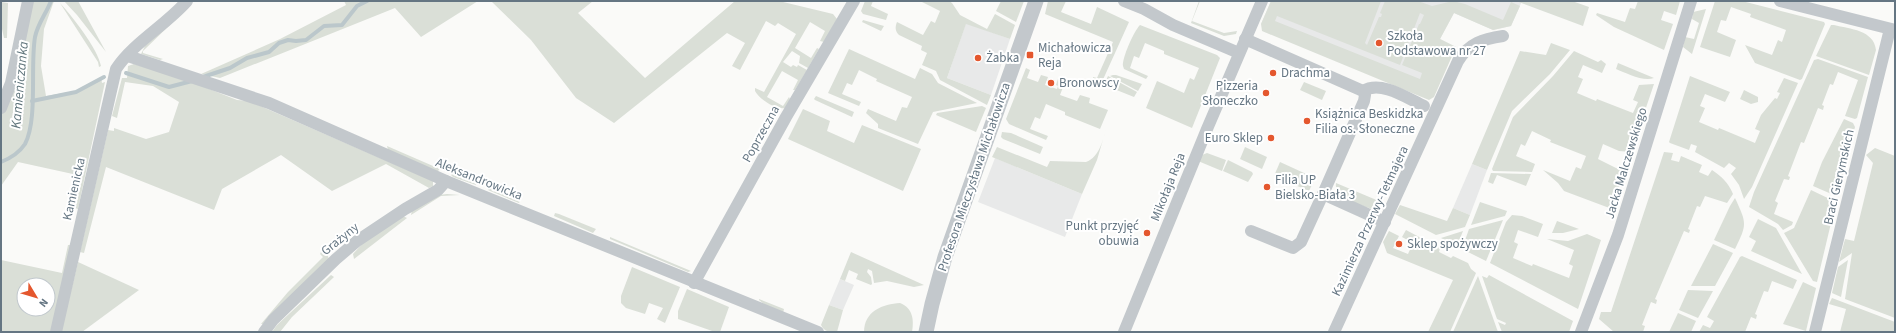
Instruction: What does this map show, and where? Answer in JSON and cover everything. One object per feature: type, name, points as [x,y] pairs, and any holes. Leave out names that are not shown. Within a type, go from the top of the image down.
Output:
[{"type":"street","points":[[1,108],[11,83],[28,1]]},
{"type":"street","name":"Kamienicka","points":[[56,332],[116,69],[187,1]]},
{"type":"street","name":"Poprzeczna","points":[[694,283],[786,117],[854,1]]},
{"type":"street","name":"Profesora Mieczysława Michałowicza","points":[[926,332],[945,257],[1036,1]]},
{"type":"street","points":[[1124,1],[1144,9],[1173,25],[1240,53]]},
{"type":"street","name":"Mikołaja Reja","points":[[1124,332],[1200,146],[1262,1]]},
{"type":"street","name":"Jacka Malczewskiego","points":[[1581,332],[1618,235],[1691,1]]},
{"type":"street","points":[[1780,1],[1893,29]]},
{"type":"street","name":"Braci Gierymskich","points":[[1815,332],[1893,29]]},
{"type":"street","name":"Kazimierza Przerwy-Tetmajera","points":[[1334,332],[1458,61],[1463,53],[1475,43],[1503,36]]},
{"type":"street","points":[[1245,39],[1363,91],[1365,95],[1364,101],[1323,194],[1300,242],[1293,248],[1251,231]]},
{"type":"street","name":"Aleksandrowicka","points":[[128,56],[190,75],[269,103],[446,181],[694,283],[818,332]]},
{"type":"street","points":[[1363,91],[1369,87],[1379,86],[1424,106]]},
{"type":"street","name":"Grażyny","points":[[264,332],[273,320],[336,259],[357,241],[404,209],[438,190],[446,181]]},
{"type":"street","points":[[1323,194],[1385,222]]},
{"type":"shaded area","points":[[33,1],[54,1],[44,29],[41,66],[46,96],[75,91],[101,77],[102,83],[105,82],[78,209],[75,208],[82,176],[18,162],[1,186],[1,115],[4,111]]},
{"type":"shaded area","points":[[64,1],[78,1],[106,52],[77,15]]},
{"type":"shaded area","points":[[344,1],[478,1],[421,37],[395,8],[220,78],[201,74],[280,39],[346,5]]},
{"type":"shaded area","points":[[491,1],[593,1],[578,13],[645,78],[735,1],[779,1],[833,14],[837,19],[824,42],[820,41],[825,31],[810,22],[795,48],[811,58],[817,48],[819,49],[808,68],[799,63],[800,56],[792,51],[783,62],[791,67],[793,65],[797,67],[798,65],[807,70],[795,90],[793,90],[798,80],[782,71],[767,97],[783,106],[789,97],[790,99],[785,108],[773,106],[764,100],[757,94],[755,88],[764,92],[796,34],[778,23],[775,26],[766,21],[740,70],[732,66],[745,43],[727,33],[614,123],[576,98],[531,40]]},
{"type":"shaded area","points":[[865,1],[873,1],[871,6],[888,14],[886,20],[863,14],[861,11]]},
{"type":"shaded area","points":[[920,1],[949,1],[960,15],[987,29],[995,14],[1015,25],[1010,39],[966,24],[947,78],[991,95],[987,105],[940,80],[936,71],[922,65],[927,53],[921,50],[922,46],[899,35],[897,32],[897,22],[923,35],[931,21],[935,23],[940,11]]},
{"type":"shaded area","points":[[1001,1],[1024,1],[1016,22],[996,11]]},
{"type":"shaded area","points":[[1048,1],[1066,1],[1061,12],[1091,24],[1097,7],[1129,22],[1101,84],[1093,81],[1093,77],[1097,78],[1113,42],[1045,14]]},
{"type":"shaded area","points":[[1199,1],[1192,21],[1224,33],[1237,31],[1236,34],[1224,36],[1191,23]]},
{"type":"shaded area","name":"Szkoła Podstawowa nr 27","points":[[1271,1],[1522,1],[1511,26],[1493,30],[1454,13],[1440,39],[1456,47],[1435,93],[1261,24]]},
{"type":"shaded area","name":"Szkoła Podstawowa nr 27","points":[[1271,1],[1381,1],[1365,43],[1367,45],[1379,17],[1381,17],[1382,14],[1380,13],[1385,1],[1418,1],[1432,6],[1453,1],[1465,4],[1503,20],[1511,2],[1520,6],[1511,26],[1493,30],[1454,13],[1440,39],[1456,47],[1434,97],[1429,100],[1262,31],[1261,24]],"holes":[[[1420,13],[1424,15],[1402,65],[1422,73],[1420,79],[1275,21],[1277,16],[1400,65]]]},
{"type":"shaded area","points":[[1516,1],[1572,1],[1589,7],[1583,26]]},
{"type":"shaded area","points":[[1638,1],[1680,1],[1676,15],[1664,11],[1661,20],[1673,24],[1664,50],[1614,27],[1596,15],[1597,13],[1625,22],[1630,8],[1635,9]]},
{"type":"shaded area","points":[[1715,1],[1742,1],[1824,22],[1825,24],[1802,79],[1800,80],[1755,63],[1745,45],[1772,55],[1778,40],[1782,42],[1786,30],[1750,17],[1751,14],[1731,7],[1726,21],[1721,20],[1717,32],[1736,40],[1730,57],[1700,47]]},
{"type":"shaded area","points":[[1,2],[8,3],[7,38],[4,38],[2,29]]},
{"type":"shaded area","points":[[60,3],[90,42],[101,66],[99,67],[98,62]]},
{"type":"shaded area","points":[[1706,9],[1692,54],[1683,47],[1685,37],[1694,39],[1699,23],[1692,19],[1693,12]]},
{"type":"shaded area","points":[[175,20],[143,51],[143,53],[163,59],[160,60],[141,54],[145,46]]},
{"type":"shaded area","points":[[863,20],[884,26],[881,31],[862,22]]},
{"type":"shaded area","points":[[966,23],[1010,39],[991,95],[947,78]]},
{"type":"shaded area","points":[[1140,25],[1217,55],[1220,58],[1192,128],[1146,108],[1157,81],[1184,93],[1190,78],[1194,80],[1199,68],[1164,54],[1164,51],[1145,43],[1139,58],[1134,56],[1130,68],[1148,76],[1146,79],[1124,69],[1123,62],[1126,51]]},
{"type":"shaded area","points":[[1831,25],[1860,32],[1871,38],[1876,50],[1869,75],[1816,56]]},
{"type":"shaded area","points":[[1551,43],[1570,50],[1550,74],[1512,111],[1487,170],[1472,164],[1520,51],[1546,55]]},
{"type":"shaded area","points":[[849,49],[915,79],[920,68],[932,74],[938,83],[977,103],[933,112],[918,144],[878,128],[878,124],[866,113],[868,109],[896,121],[902,107],[907,108],[912,97],[876,81],[877,79],[859,70],[852,85],[847,83],[842,94],[861,102],[859,106],[828,93]]},
{"type":"shaded area","points":[[1574,51],[1598,62],[1601,60],[1606,64],[1602,73],[1583,65],[1578,77],[1583,79],[1577,93],[1596,101],[1597,99],[1633,113],[1638,102],[1633,100],[1639,85],[1654,84],[1631,152],[1619,151],[1603,144],[1598,159],[1624,172],[1612,209],[1564,191],[1558,183],[1543,170],[1570,181],[1576,167],[1581,169],[1586,156],[1550,142],[1551,140],[1532,131],[1525,146],[1521,144],[1516,156],[1535,164],[1532,172],[1493,171],[1492,169],[1513,117],[1553,76]]},
{"type":"shaded area","points":[[1818,59],[1868,77],[1857,118],[1855,119],[1845,116],[1858,80],[1838,72],[1833,85],[1830,84],[1822,105],[1824,106],[1823,110],[1818,108],[1804,143],[1801,142],[1788,176],[1790,177],[1789,180],[1784,179],[1775,201],[1778,203],[1774,214],[1793,222],[1792,225],[1783,230],[1778,224],[1749,207],[1754,192],[1814,60]]},
{"type":"shaded area","points":[[1618,63],[1654,78],[1645,79],[1625,73],[1616,69]]},
{"type":"shaded area","points":[[134,64],[179,77],[237,100],[249,101],[433,181],[433,186],[429,188],[386,164],[332,191],[281,155],[222,189],[214,210],[106,167],[84,253],[80,252],[108,130],[114,131],[114,128],[146,139],[169,132],[179,102],[153,86],[125,82],[117,118],[112,116],[122,78],[127,78],[128,66]]},
{"type":"shaded area","points":[[1026,68],[1030,70],[1027,78],[1038,82],[1041,75],[1048,77],[1045,85],[1057,89],[1058,86],[1056,85],[1058,79],[1065,82],[1060,95],[1077,101],[1080,95],[1090,98],[1089,103],[1108,110],[1100,129],[1065,115],[1065,112],[1046,104],[1040,119],[1035,117],[1030,129],[1048,136],[1046,140],[1009,124],[1006,119]]},
{"type":"shaded area","points":[[1113,75],[1142,84],[1138,91],[1110,76]]},
{"type":"shaded area","points":[[1108,76],[1137,92],[1134,97],[1104,85]]},
{"type":"shaded area","points":[[1690,76],[1730,92],[1725,102],[1705,94],[1700,106],[1705,108],[1699,122],[1718,130],[1719,128],[1755,143],[1760,131],[1755,129],[1761,115],[1775,98],[1777,99],[1780,93],[1777,92],[1784,78],[1798,83],[1752,187],[1744,199],[1739,185],[1731,174],[1736,168],[1729,163],[1724,168],[1695,152],[1697,146],[1691,144],[1689,150],[1669,142]]},
{"type":"shaded area","points":[[1304,82],[1326,91],[1322,100],[1300,90]]},
{"type":"shaded area","points":[[1744,90],[1758,97],[1758,102],[1751,104],[1740,99]]},
{"type":"shaded area","points":[[816,96],[854,112],[852,117],[815,100],[814,99]]},
{"type":"shaded area","points":[[982,106],[986,108],[976,132],[936,115],[937,113]]},
{"type":"shaded area","points":[[803,109],[830,121],[827,131],[854,143],[862,125],[921,149],[903,191],[788,139]]},
{"type":"shaded area","points":[[1844,119],[1853,123],[1855,127],[1838,195],[1836,196],[1813,186],[1822,162]]},
{"type":"shaded area","points":[[1002,132],[1011,133],[1043,147],[1040,154],[1003,139],[1001,137]]},
{"type":"shaded area","points":[[1103,139],[1097,160],[1082,194],[992,157],[997,147],[1047,167],[1050,161],[1086,162],[1091,160],[1098,152]]},
{"type":"shaded area","points":[[387,146],[440,169],[437,172],[388,150]]},
{"type":"shaded area","points":[[1245,147],[1267,157],[1262,169],[1240,159]]},
{"type":"shaded area","points":[[1875,148],[1895,156],[1895,318],[1845,299],[1852,253],[1839,262],[1845,239],[1854,241],[1873,163],[1866,155]]},
{"type":"shaded area","points":[[1664,152],[1673,153],[1671,160],[1679,162],[1681,156],[1702,165],[1699,172],[1708,176],[1712,170],[1724,180],[1733,194],[1727,203],[1705,196],[1700,207],[1697,206],[1688,229],[1690,230],[1689,233],[1684,231],[1655,299],[1657,300],[1656,304],[1651,302],[1642,325],[1645,326],[1643,332],[1614,332],[1599,319],[1601,312],[1611,312]]},
{"type":"shaded area","points":[[1207,153],[1226,160],[1222,171],[1198,161],[1202,155]]},
{"type":"shaded area","points":[[995,158],[1082,194],[1065,237],[978,202]]},
{"type":"shaded area","points":[[1228,160],[1252,172],[1253,174],[1248,182],[1223,171]]},
{"type":"shaded area","points":[[1280,162],[1315,178],[1309,191],[1274,176]]},
{"type":"shaded area","points":[[1472,164],[1487,170],[1470,215],[1453,208]]},
{"type":"shaded area","points":[[453,171],[478,181],[476,185],[453,177],[451,175]]},
{"type":"shaded area","points":[[1491,173],[1531,174],[1526,186],[1497,175],[1493,184],[1488,182]]},
{"type":"shaded area","points":[[1336,183],[1386,204],[1383,209],[1377,211],[1358,204],[1339,193],[1336,188]]},
{"type":"shaded area","points":[[490,186],[521,199],[519,203],[488,190]]},
{"type":"shaded area","points":[[1811,190],[1836,202],[1817,282],[1813,281],[1784,233],[1794,228]]},
{"type":"shaded area","points":[[439,195],[460,195],[441,196],[411,215],[412,210]]},
{"type":"shaded area","points":[[1735,198],[1742,213],[1744,224],[1742,234],[1735,249],[1714,240]]},
{"type":"shaded area","points":[[1480,202],[1507,211],[1505,216],[1471,225]]},
{"type":"shaded area","points":[[1400,205],[1447,221],[1453,208],[1470,215],[1465,227],[1436,235],[1395,214]]},
{"type":"shaded area","points":[[555,213],[596,229],[593,233],[554,216]]},
{"type":"shaded area","points":[[1512,215],[1522,216],[1543,224],[1538,237],[1518,230],[1514,242],[1518,244],[1513,258],[1569,278],[1573,266],[1569,264],[1574,250],[1547,239],[1568,241],[1587,234],[1601,240],[1578,309],[1490,263],[1506,222]]},
{"type":"shaded area","points":[[403,216],[407,218],[354,259],[353,254],[364,242]]},
{"type":"shaded area","points":[[1758,219],[1776,228],[1802,274],[1751,251],[1756,241],[1749,237]]},
{"type":"shaded area","points":[[1503,220],[1486,261],[1462,249],[1469,229]]},
{"type":"shaded area","points":[[1557,221],[1579,229],[1563,233],[1552,233]]},
{"type":"shaded area","points":[[1406,230],[1440,248],[1439,252],[1451,258],[1453,256],[1468,263],[1471,269],[1476,273],[1450,332],[1428,332],[1453,280],[1387,253],[1383,242],[1389,231],[1399,236],[1393,248],[1408,254],[1413,243],[1402,237]]},
{"type":"shaded area","points":[[1463,231],[1457,246],[1441,238]]},
{"type":"shaded area","points":[[610,237],[691,271],[688,272],[610,239]]},
{"type":"shaded area","points":[[1713,244],[1733,253],[1715,286],[1691,286]]},
{"type":"shaded area","points":[[68,245],[71,245],[53,332],[1,332],[1,260],[62,273]]},
{"type":"shaded area","points":[[321,252],[327,254],[329,259],[263,324],[261,324],[288,292],[323,257],[320,254]]},
{"type":"shaded area","points":[[851,252],[924,285],[914,287],[887,281],[874,283],[872,271],[868,269],[867,272],[871,277],[871,285],[856,279],[858,274],[849,270],[845,281],[840,279]]},
{"type":"shaded area","points":[[1742,256],[1797,280],[1793,289],[1772,281],[1768,292],[1764,291],[1755,314],[1757,315],[1756,319],[1751,317],[1745,332],[1699,332],[1703,325],[1710,328],[1714,321],[1707,317],[1740,257]]},
{"type":"shaded area","points":[[1848,260],[1841,297],[1832,293],[1838,267]]},
{"type":"shaded area","points":[[78,262],[139,290],[82,332],[61,332]]},
{"type":"shaded area","points":[[632,267],[680,287],[665,323],[657,319],[663,308],[649,303],[645,314],[626,308],[621,303],[621,296]]},
{"type":"shaded area","points":[[331,275],[334,277],[292,317],[280,332],[272,332],[277,325]]},
{"type":"shaded area","points":[[1489,275],[1573,321],[1569,332],[1502,332],[1498,322],[1505,325],[1506,323],[1497,319],[1482,276],[1487,278]]},
{"type":"shaded area","points":[[1478,276],[1498,332],[1453,332]]},
{"type":"shaded area","points":[[840,279],[854,285],[843,310],[829,305]]},
{"type":"shaded area","points":[[1803,282],[1816,288],[1806,331],[1783,324]]},
{"type":"shaded area","points":[[687,289],[729,307],[720,332],[715,332],[678,319],[678,311]]},
{"type":"shaded area","points":[[1688,290],[1713,291],[1698,318],[1679,310]]},
{"type":"shaded area","points":[[1832,298],[1895,322],[1895,332],[1840,332],[1846,309],[1829,304]]},
{"type":"shaded area","points":[[759,299],[784,309],[783,313],[766,306]]},
{"type":"shaded area","points":[[900,303],[908,308],[912,315],[912,332],[864,332],[867,319],[871,314],[881,307]]},
{"type":"shaded area","points":[[829,305],[843,310],[837,332],[830,332],[821,325]]},
{"type":"shaded area","points":[[1678,313],[1696,321],[1691,332],[1669,332]]},
{"type":"waterway","name":"Kamieniczanka","points":[[1,162],[20,150],[25,144],[29,133],[33,107],[33,63],[35,37],[38,27],[51,1]]},
{"type":"waterway","points":[[203,77],[230,68],[247,58],[269,52],[279,43],[288,40],[306,40],[324,26],[342,25],[357,6],[367,1]]},
{"type":"waterway","points":[[126,73],[169,87],[192,81]]},
{"type":"waterway","points":[[32,101],[76,92],[104,77]]},
{"type":"place","name":"Szkoła Podstawowa nr 27","points":[[1379,43]]},
{"type":"place","name":"Michałowicza Reja","points":[[1030,55]]},
{"type":"place","name":"Żabka","points":[[978,58]]},
{"type":"place","name":"Drachma","points":[[1273,73]]},
{"type":"place","name":"Bronowscy","points":[[1051,83]]},
{"type":"place","name":"Pizzeria Słoneczko","points":[[1266,93]]},
{"type":"place","name":"Książnica Beskidzka Filia os. Słoneczne","points":[[1307,121]]},
{"type":"place","name":"Euro Sklep","points":[[1271,138]]},
{"type":"place","name":"Filia UP Bielsko-Biała 3","points":[[1267,187]]},
{"type":"place","name":"Punkt przyjęć obuwia","points":[[1147,233]]},
{"type":"place","name":"Sklep spożywczy","points":[[1399,244]]}]
